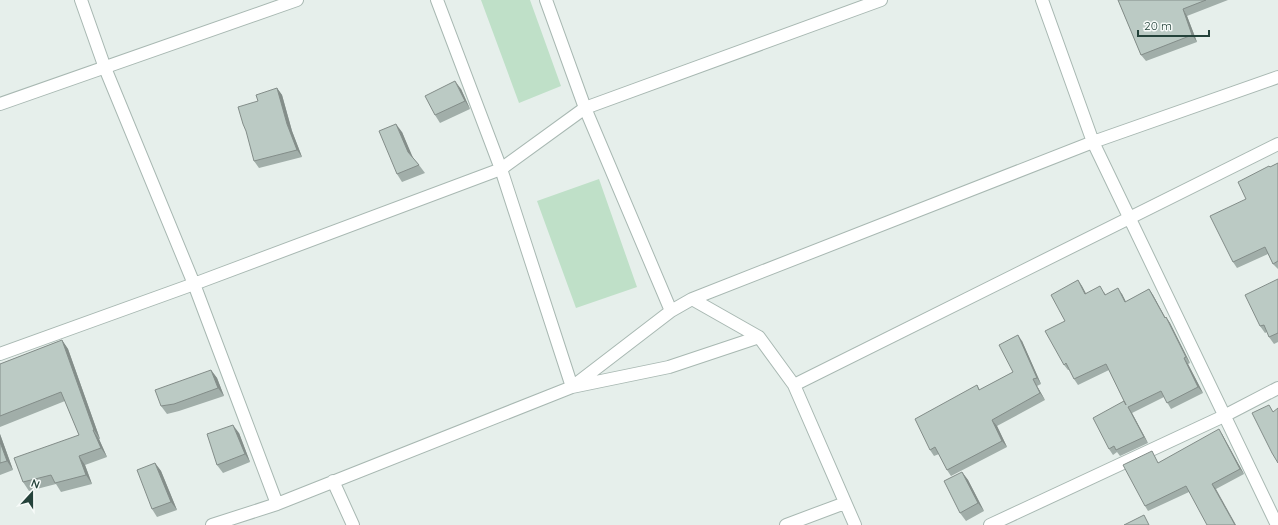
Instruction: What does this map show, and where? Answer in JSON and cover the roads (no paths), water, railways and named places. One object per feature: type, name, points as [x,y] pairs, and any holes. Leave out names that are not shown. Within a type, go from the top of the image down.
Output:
[{"type":"street","points":[[81,0],[105,68],[194,284],[277,504]]},
{"type":"street","points":[[0,104],[297,0]]},
{"type":"street","points":[[437,0],[501,169],[572,387]]},
{"type":"street","points":[[546,0],[584,108],[671,311]]},
{"type":"street","points":[[0,354],[194,284],[501,169],[584,108],[882,0]]},
{"type":"street","points":[[1042,0],[1094,142],[1277,525]]},
{"type":"street","points":[[572,387],[671,311],[692,299],[1094,142],[1278,77]]},
{"type":"street","points":[[794,385],[1278,144]]},
{"type":"street","points":[[692,299],[759,337],[794,385],[855,525]]},
{"type":"street","points":[[212,525],[277,504],[572,387],[669,367],[759,337]]},
{"type":"street","points":[[990,525],[1224,416],[1278,388]]},
{"type":"street","points":[[333,481],[353,525]]},
{"type":"street","points":[[786,525],[845,503]]}]
